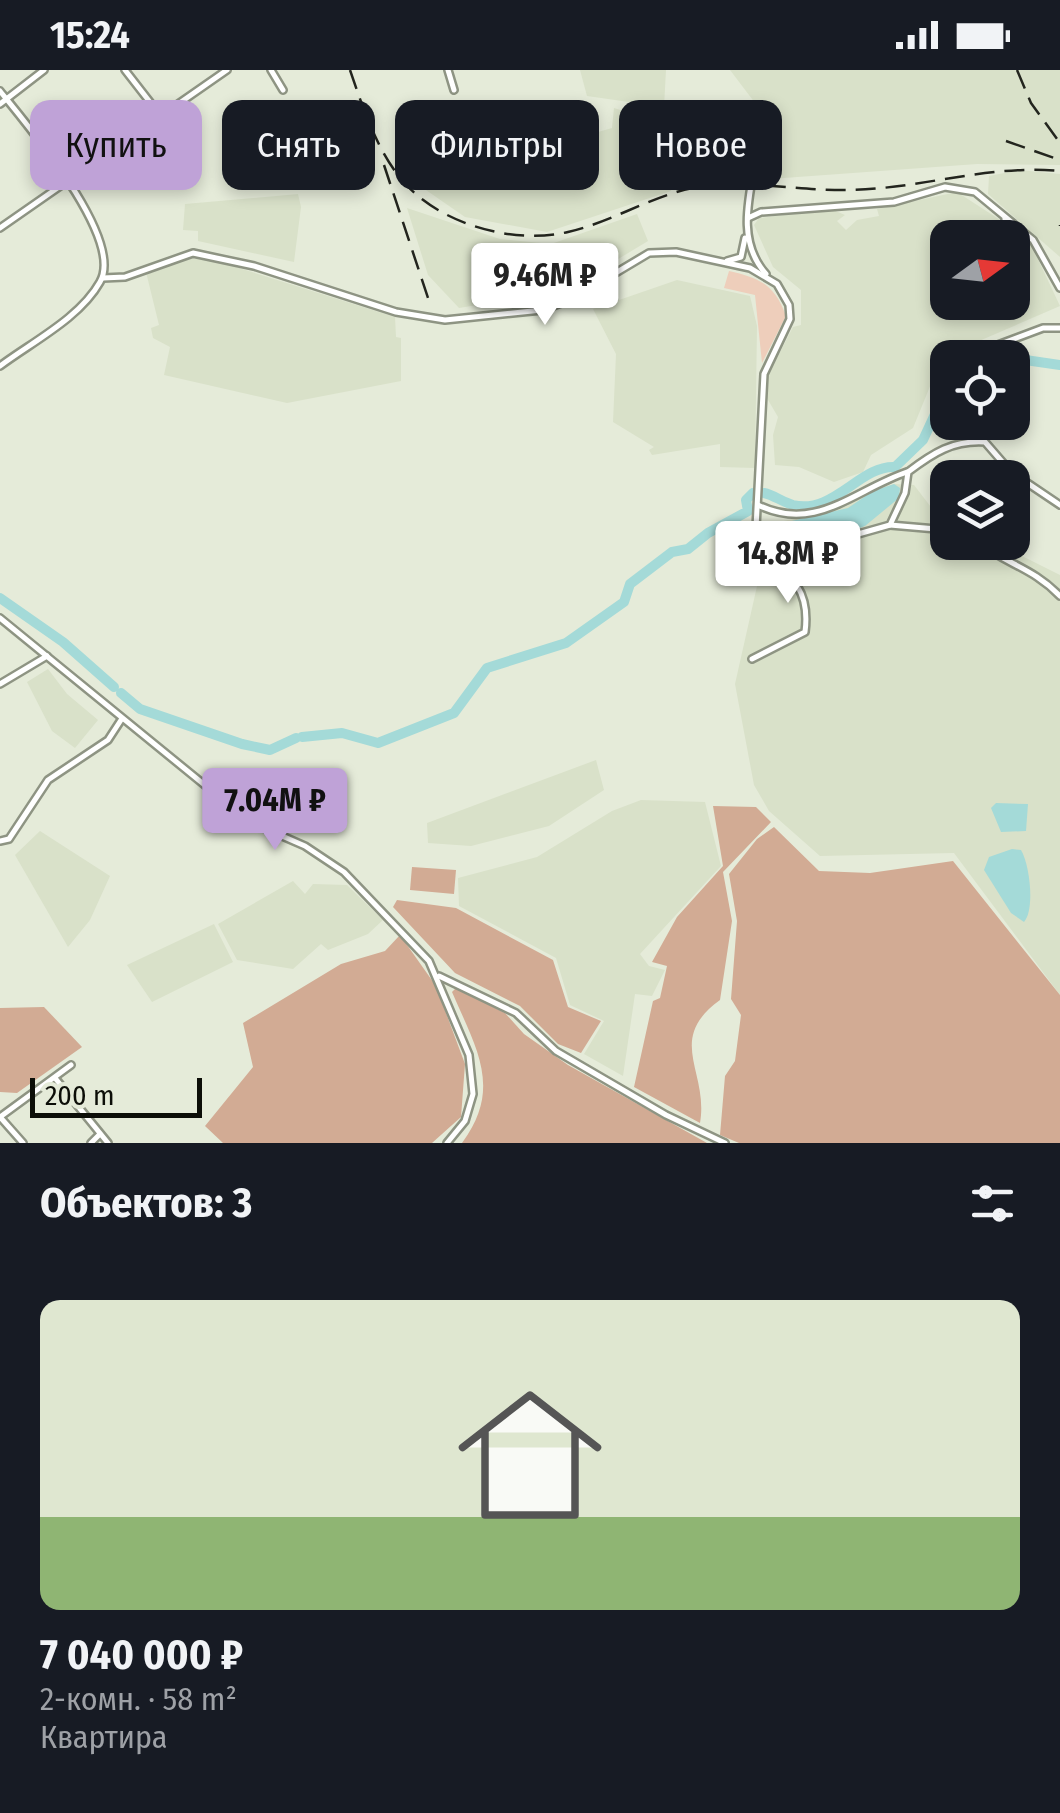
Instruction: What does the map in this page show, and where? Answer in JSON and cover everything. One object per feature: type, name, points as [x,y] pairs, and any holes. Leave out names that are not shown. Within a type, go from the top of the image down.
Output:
[{"type":"street","points":[[3,101],[44,70]]},
{"type":"street","points":[[125,70],[148,100]]},
{"type":"street","points":[[184,100],[228,70]]},
{"type":"street","points":[[270,70],[283,90]]},
{"type":"street","points":[[448,70],[454,90]]},
{"type":"street","points":[[0,91],[3,101],[30,136]]},
{"type":"street","points":[[748,218],[761,212],[894,202],[946,187],[976,192],[1034,240],[1060,288]]},
{"type":"street","points":[[0,228],[51,190]]},
{"type":"street","points":[[0,366],[79,308],[103,278],[102,239],[70,190]]},
{"type":"street","points":[[724,262],[740,257],[752,190]]},
{"type":"street","points":[[1004,216],[1005,220]]},
{"type":"street","points":[[746,236],[753,260],[783,292],[790,319],[764,374],[756,547],[803,591],[807,613],[805,632],[752,659]]},
{"type":"street","points":[[103,278],[124,277],[193,253],[254,266],[396,312],[445,320],[542,310],[572,300],[649,253],[676,252],[768,276]]},
{"type":"street","points":[[1011,340],[1043,328],[1060,328]]},
{"type":"street","points":[[758,506],[784,518],[844,505],[875,484],[908,472],[936,451],[966,441],[985,442],[1010,472],[1060,505]]},
{"type":"street","points":[[890,525],[905,493],[908,472]]},
{"type":"street","points":[[756,536],[807,555],[844,538],[890,525],[930,528]]},
{"type":"street","points":[[1005,560],[1029,568],[1060,596]]},
{"type":"street","points":[[0,618],[250,822],[305,846],[344,872],[381,907],[438,976],[469,1055],[472,1109],[447,1143]]},
{"type":"street","points":[[0,684],[48,656]]},
{"type":"street","points":[[0,841],[9,839],[48,780],[108,740],[121,720]]},
{"type":"street","points":[[438,976],[516,1013],[556,1050],[666,1115],[724,1143]]},
{"type":"street","points":[[23,1143],[0,1117],[71,1065]]},
{"type":"street","points":[[54,1078],[108,1143]]},
{"type":"street","points":[[91,1143],[100,1134]]},
{"type":"shaded area","points":[[580,70],[666,70],[664,100],[587,96]]},
{"type":"shaded area","points":[[730,70],[1060,70],[1060,165],[977,164],[782,178],[782,100],[753,100]]},
{"type":"shaded area","points":[[614,108],[619,110],[619,190],[671,191],[547,232],[465,217],[426,190],[599,190],[599,132],[612,128]]},
{"type":"shaded area","points":[[1019,170],[1060,174],[1060,257],[1030,231],[1030,220],[1018,220],[988,194],[989,176]]},
{"type":"shaded area","points":[[957,192],[1000,220],[930,220],[930,320],[1028,320],[981,340],[930,340],[930,386],[913,428],[871,455],[863,472],[834,482],[799,467],[775,465],[773,435],[778,417],[764,393],[766,379],[793,327],[801,325],[801,290],[773,267],[754,225],[759,218],[831,209],[845,215],[837,221],[846,230],[857,220],[879,216],[877,209]]},
{"type":"shaded area","points":[[298,194],[301,207],[294,262],[198,241],[198,231],[183,230],[185,204]]},
{"type":"shaded area","points":[[407,208],[500,239],[551,244],[637,214],[648,241],[567,290],[459,308],[428,275]]},
{"type":"shaded area","points":[[1030,242],[1060,306],[1030,319]]},
{"type":"shaded area","points":[[192,258],[223,263],[395,317],[396,337],[401,338],[401,381],[287,403],[164,375],[170,347],[153,338],[151,328],[159,325],[146,272]]},
{"type":"shaded area","points":[[729,271],[765,284],[786,316],[762,363],[755,295],[724,288]]},
{"type":"shaded area","points":[[677,280],[750,296],[757,326],[755,468],[720,467],[720,444],[652,455],[649,450],[654,447],[613,422],[616,354],[593,309]]},
{"type":"shaded area","points":[[894,484],[914,485],[930,506],[930,560],[1030,560],[1060,575],[1060,995],[954,853],[820,856],[769,811],[754,785],[735,684],[771,524],[847,506],[868,491]]},
{"type":"shaded area","points":[[48,669],[67,694],[98,720],[75,748],[52,731],[27,682]]},
{"type":"shaded area","points":[[596,760],[604,790],[549,826],[471,846],[428,843],[427,823]]},
{"type":"shaded area","points":[[641,800],[705,802],[721,866],[640,954],[649,966],[665,970],[652,996],[635,994],[623,1076],[584,1054],[604,1021],[570,1005],[556,958],[459,906],[458,878],[537,857],[612,811]]},
{"type":"shaded area","points":[[713,806],[756,807],[771,822],[723,872],[732,921],[720,1000],[704,1015],[692,1043],[700,1123],[634,1087],[653,1001],[660,998],[667,966],[652,962],[677,917],[723,866]]},
{"type":"shaded area","points":[[774,827],[819,871],[870,873],[953,861],[1060,995],[1060,1143],[739,1143],[720,1135],[725,1076],[735,1061],[741,1015],[731,999],[737,921],[729,874],[757,839]]},
{"type":"shaded area","points":[[40,831],[110,876],[90,920],[68,947],[15,855]]},
{"type":"shaded area","points":[[412,867],[456,870],[454,894],[410,890]]},
{"type":"shaded area","points":[[293,881],[305,894],[313,884],[347,885],[383,920],[368,934],[328,950],[321,944],[293,969],[237,960],[218,924]]},
{"type":"shaded area","points":[[397,900],[456,908],[553,960],[568,1007],[601,1021],[581,1053],[558,1044],[520,1006],[455,973],[393,907]]},
{"type":"shaded area","points":[[214,924],[233,962],[152,1002],[127,965]]},
{"type":"shaded area","points":[[400,935],[436,986],[465,1064],[461,1117],[432,1143],[223,1143],[205,1126],[253,1067],[243,1023],[341,964],[385,951]]},
{"type":"shaded area","points":[[456,988],[505,1013],[524,1034],[568,1065],[707,1143],[462,1143],[481,1104],[483,1086],[477,1050],[452,992]]},
{"type":"shaded area","points":[[44,1007],[82,1047],[17,1093],[0,1092],[0,1008]]},
{"type":"water","points":[[894,484],[900,488],[899,498],[865,526],[807,549],[774,537],[783,523],[848,508],[873,491]]},
{"type":"water","points":[[996,803],[1028,804],[1026,831],[1001,832],[991,808]]},
{"type":"water","points":[[1021,850],[1029,876],[1029,908],[1024,922],[1011,913],[984,870],[989,857]]},
{"type":"waterway","points":[[1030,361],[1060,365]]},
{"type":"waterway","points":[[764,493],[793,505],[821,503],[882,468],[895,467],[923,440],[930,425]]},
{"type":"waterway","points":[[302,737],[342,733],[378,743],[454,713],[487,668],[566,643],[624,602],[630,584],[672,552],[688,549],[748,511],[746,500],[753,493]]},
{"type":"waterway","points":[[0,598],[63,642],[114,687]]},
{"type":"waterway","points":[[121,693],[140,709],[242,744],[270,750],[296,738]]},
{"type":"railway","points":[[350,70],[377,141],[401,179],[435,208],[501,233],[524,236],[568,232],[697,187],[876,189],[1007,171],[1060,171]]},
{"type":"railway","points":[[1017,70],[1031,103],[1060,143]]},
{"type":"railway","points":[[1006,141],[1060,160]]},
{"type":"railway","points":[[384,165],[429,301]]}]
